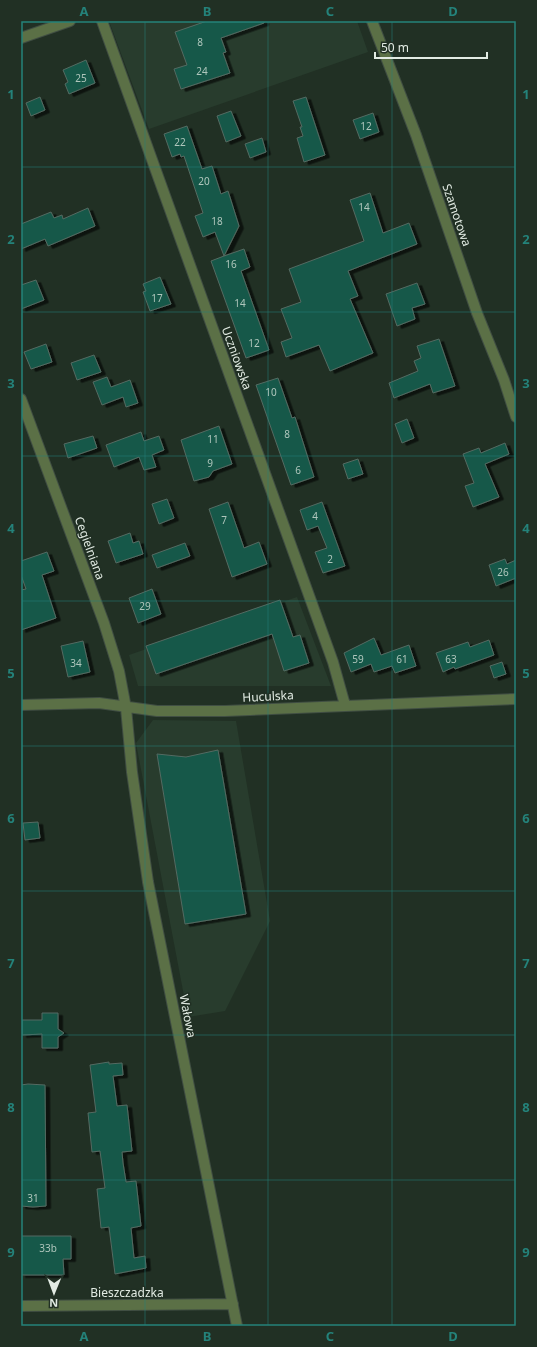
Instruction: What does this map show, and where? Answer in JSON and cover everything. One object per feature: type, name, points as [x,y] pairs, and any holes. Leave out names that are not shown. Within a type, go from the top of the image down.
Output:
[{"type":"street","points":[[21,38],[70,21]]},
{"type":"street","name":"Uczniowska","points":[[102,21],[333,662],[345,705]]},
{"type":"street","name":"Szamotowa","points":[[372,21],[416,134],[477,313],[504,380],[516,417]]},
{"type":"street","name":"Cegielniana","points":[[21,399],[104,623],[119,671],[126,708]]},
{"type":"street","name":"Huculska","points":[[21,705],[98,703],[157,711],[225,711],[516,699]]},
{"type":"street","name":"Wałowa","points":[[126,708],[132,772],[148,882],[237,1326]]},
{"type":"street","name":"Bieszczadzka","points":[[21,1306],[233,1304]]},
{"type":"shaded area","points":[[109,21],[357,21],[368,52],[149,129]]},
{"type":"shaded area","points":[[297,597],[331,686],[138,686],[129,655]]},
{"type":"shaded area","points":[[153,720],[236,721],[270,921],[225,1011],[188,1017],[136,743]]},
{"type":"building","points":[[207,21],[264,21],[264,23],[221,38],[226,52],[223,53],[230,73],[181,89],[174,69],[187,65],[175,32]]},
{"type":"building","points":[[86,60],[95,83],[69,94],[65,84],[68,82],[63,70]]},
{"type":"building","points":[[40,97],[45,110],[31,116],[26,103]]},
{"type":"building","points":[[306,97],[325,155],[304,162],[297,138],[303,136],[300,127],[302,127],[293,101]]},
{"type":"building","points":[[231,111],[241,136],[226,142],[217,116]]},
{"type":"building","points":[[373,113],[379,132],[360,139],[353,120]]},
{"type":"building","points":[[187,126],[202,169],[212,166],[221,194],[228,191],[239,226],[224,256],[215,232],[203,237],[195,216],[203,213],[184,156],[181,157],[180,154],[172,157],[164,134]]},
{"type":"building","points":[[262,138],[266,152],[250,158],[245,144]]},
{"type":"building","points":[[370,193],[383,233],[409,223],[417,244],[348,271],[358,296],[350,299],[373,353],[330,371],[319,345],[286,357],[281,342],[292,338],[281,309],[301,302],[289,269],[364,241],[350,200]]},
{"type":"building","points":[[88,208],[95,226],[48,246],[45,239],[21,249],[21,224],[51,212],[54,218],[62,215],[63,219]]},
{"type":"building","points":[[244,249],[250,267],[241,271],[269,350],[246,358],[211,261]]},
{"type":"building","points":[[160,277],[171,304],[150,311],[143,292],[146,291],[143,284]]},
{"type":"building","points":[[36,280],[44,300],[21,309],[21,285]]},
{"type":"building","points":[[417,283],[425,304],[412,308],[415,319],[397,326],[386,294]]},
{"type":"building","points":[[439,339],[455,386],[433,393],[430,384],[394,398],[389,383],[418,371],[414,361],[421,358],[417,346]]},
{"type":"building","points":[[46,344],[52,362],[31,369],[24,352]]},
{"type":"building","points":[[94,355],[101,372],[77,380],[71,363]]},
{"type":"building","points":[[107,377],[111,387],[130,380],[138,403],[126,407],[123,397],[102,405],[93,382]]},
{"type":"building","points":[[278,378],[292,418],[295,417],[314,477],[291,485],[256,385]]},
{"type":"building","points":[[407,419],[414,438],[402,443],[395,424]]},
{"type":"building","points":[[219,426],[232,464],[213,471],[209,477],[194,481],[181,440]]},
{"type":"building","points":[[141,432],[144,441],[159,436],[164,450],[152,455],[156,467],[144,470],[139,457],[114,467],[106,445]]},
{"type":"building","points":[[93,436],[97,448],[68,458],[64,444]]},
{"type":"building","points":[[505,443],[509,454],[485,464],[499,497],[473,507],[465,486],[474,483],[463,454],[479,448],[481,453]]},
{"type":"building","points":[[358,459],[363,474],[348,479],[343,464]]},
{"type":"building","points":[[167,499],[174,518],[159,524],[152,504]]},
{"type":"building","points":[[228,502],[244,548],[259,542],[267,564],[232,577],[209,509]]},
{"type":"building","points":[[322,502],[345,566],[323,573],[315,552],[327,548],[318,526],[307,530],[300,510]]},
{"type":"building","points":[[130,533],[133,543],[139,541],[143,554],[116,563],[108,541]]},
{"type":"building","points":[[185,543],[190,556],[157,568],[152,555]]},
{"type":"building","points":[[47,552],[54,571],[42,575],[56,618],[21,630],[21,590],[26,589],[21,575],[21,561]]},
{"type":"building","points":[[505,559],[507,564],[516,560],[516,578],[496,586],[489,565]]},
{"type":"building","points":[[152,589],[161,614],[138,623],[129,598]]},
{"type":"building","points":[[280,600],[293,637],[300,635],[309,663],[284,671],[272,634],[156,674],[146,646]]},
{"type":"building","points":[[374,638],[381,655],[409,645],[416,666],[395,673],[392,666],[374,672],[371,664],[351,672],[344,653]]},
{"type":"building","points":[[489,640],[494,655],[455,669],[454,667],[443,672],[436,653],[468,642],[470,647]]},
{"type":"building","points":[[83,641],[90,672],[68,677],[61,646]]},
{"type":"building","points":[[502,662],[506,674],[494,678],[490,666]]},
{"type":"building","points":[[218,750],[246,914],[185,924],[157,754],[186,757]]},
{"type":"building","points":[[38,822],[40,838],[25,840],[23,823]]},
{"type":"building","points":[[42,1013],[58,1013],[58,1029],[64,1033],[58,1037],[58,1048],[42,1048],[42,1034],[22,1035],[22,1020],[42,1020]]},
{"type":"building","points":[[109,1062],[109,1064],[122,1063],[123,1075],[113,1076],[117,1106],[127,1105],[132,1151],[122,1152],[126,1182],[136,1181],[141,1226],[131,1228],[134,1258],[145,1256],[146,1268],[115,1274],[109,1227],[101,1228],[97,1189],[105,1188],[100,1151],[92,1152],[88,1113],[96,1112],[90,1065]]},
{"type":"building","points":[[21,1085],[45,1085],[46,1206],[21,1206]]},
{"type":"building","points":[[21,1236],[71,1236],[71,1259],[63,1259],[64,1275],[21,1275]]}]
